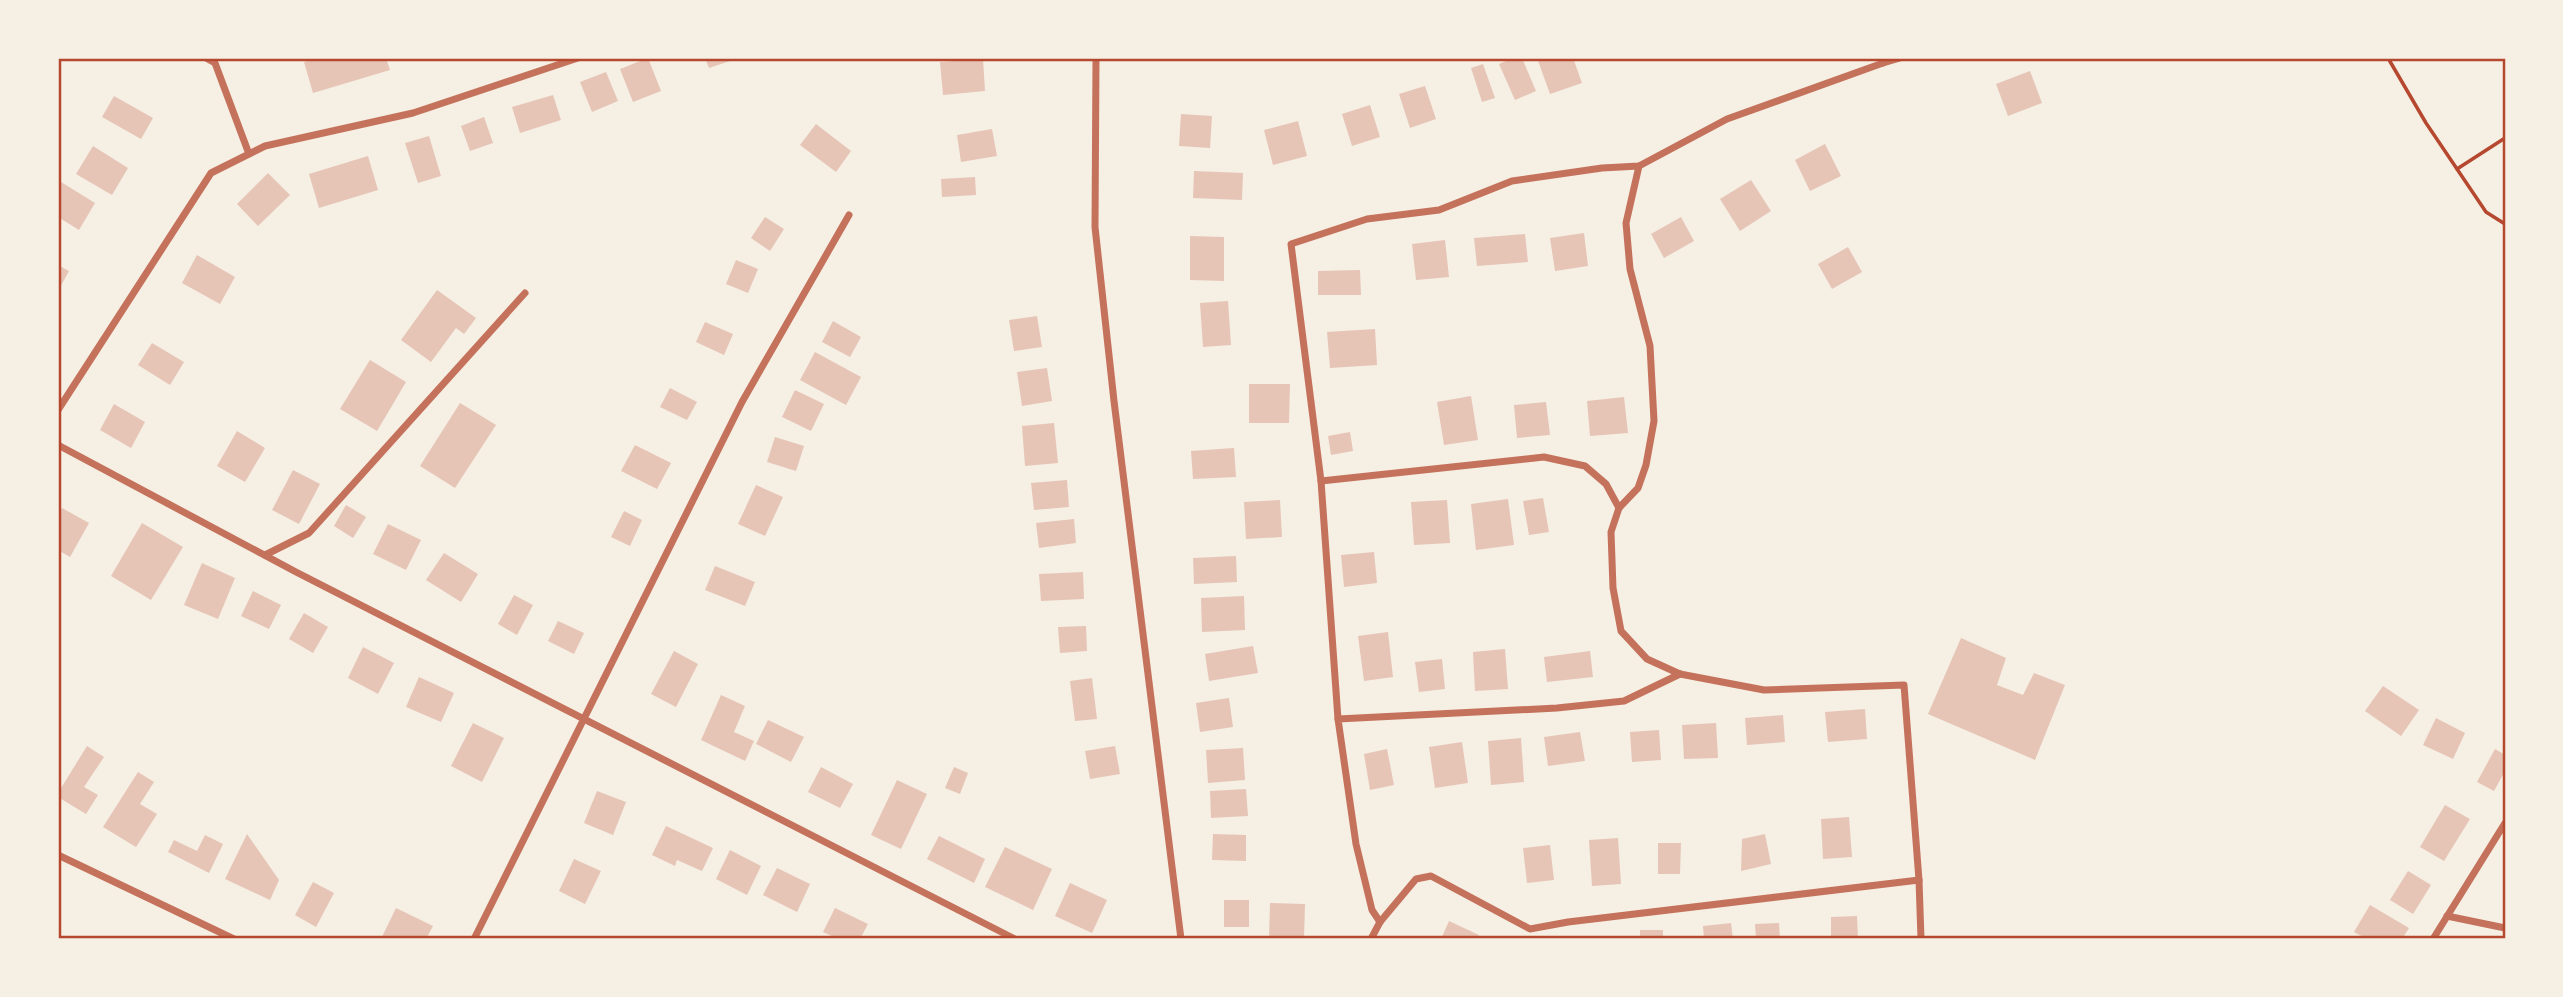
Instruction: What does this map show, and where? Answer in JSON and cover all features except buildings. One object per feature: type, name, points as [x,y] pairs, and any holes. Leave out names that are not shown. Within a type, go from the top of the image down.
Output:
[{"type":"street","points":[[206,58],[215,63],[250,154]]},
{"type":"street","points":[[58,410],[211,173],[265,146],[413,113],[578,58]]},
{"type":"street","points":[[1096,58],[1095,227],[1117,428],[1181,939]]},
{"type":"street","points":[[1380,922],[1372,909],[1356,844],[1338,719],[1321,481],[1292,244],[1367,219],[1439,210],[1512,181],[1602,168],[1639,166],[1727,120],[1882,60],[1900,58]]},
{"type":"street","points":[[1639,166],[1626,223],[1630,269],[1650,346],[1654,421],[1646,465],[1637,488],[1619,508],[1611,532],[1613,588],[1621,631],[1647,659],[1681,674],[1764,690],[1904,685],[1921,939]]},
{"type":"street","points":[[474,939],[742,402],[849,215]]},
{"type":"street","points":[[265,555],[309,533],[525,293]]},
{"type":"street","points":[[58,445],[265,555],[1015,939]]},
{"type":"street","points":[[1321,481],[1544,457],[1585,466],[1606,484],[1619,508]]},
{"type":"street","points":[[1338,719],[1557,708],[1624,701],[1681,674]]},
{"type":"street","points":[[2433,939],[2505,823]]},
{"type":"street","points":[[58,855],[234,939]]},
{"type":"street","points":[[1371,939],[1380,922],[1416,879],[1431,876],[1530,929],[1919,880]]},
{"type":"street","points":[[2447,916],[2505,928]]},
{"type":"path","points":[[2388,58],[2426,123],[2486,212],[2505,224]]},
{"type":"path","points":[[2457,169],[2505,138]]}]
